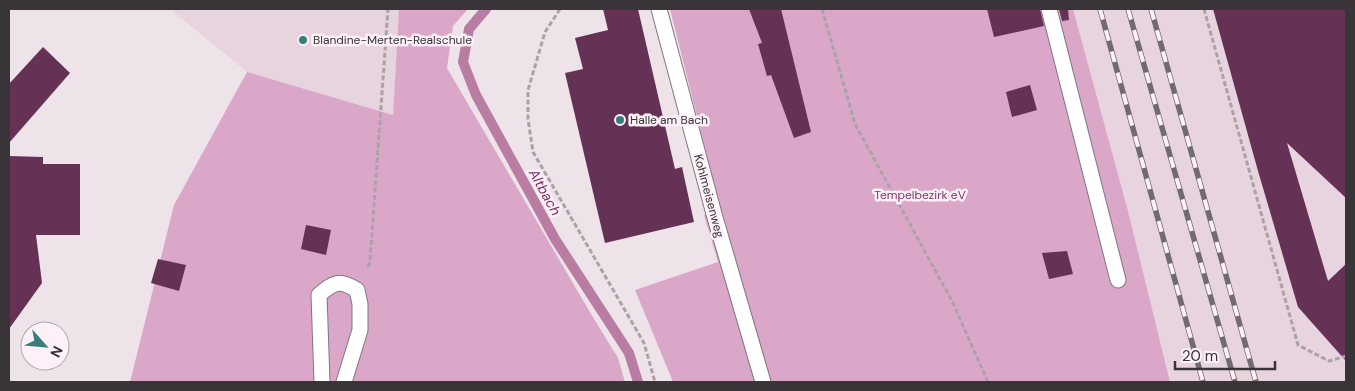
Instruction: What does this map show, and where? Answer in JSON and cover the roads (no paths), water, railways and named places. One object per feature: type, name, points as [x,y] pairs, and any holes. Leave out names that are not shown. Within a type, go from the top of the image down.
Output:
[{"type":"lane","name":"Kohlmeisenweg","points":[[659,9],[714,214],[763,382]]},
{"type":"lane","points":[[1049,9],[1118,280]]},
{"type":"lane","points":[[322,382],[319,295],[331,284],[345,283],[357,290],[360,304],[360,330],[344,382]]},
{"type":"waterway","name":"Altbach","points":[[486,9],[469,29],[463,62],[476,95],[555,239],[629,353],[638,382]]},
{"type":"railway","points":[[1100,9],[1203,382]]},
{"type":"railway","points":[[1128,9],[1235,382]]},
{"type":"railway","points":[[1151,9],[1256,382]]},
{"type":"place","name":"Blandine-Merten-Realschule","points":[[303,40]]},
{"type":"place","name":"Halle am Bach","points":[[620,120]]},
{"type":"park label","name":"Tempelbezirk eV","points":[[920,195]]}]
